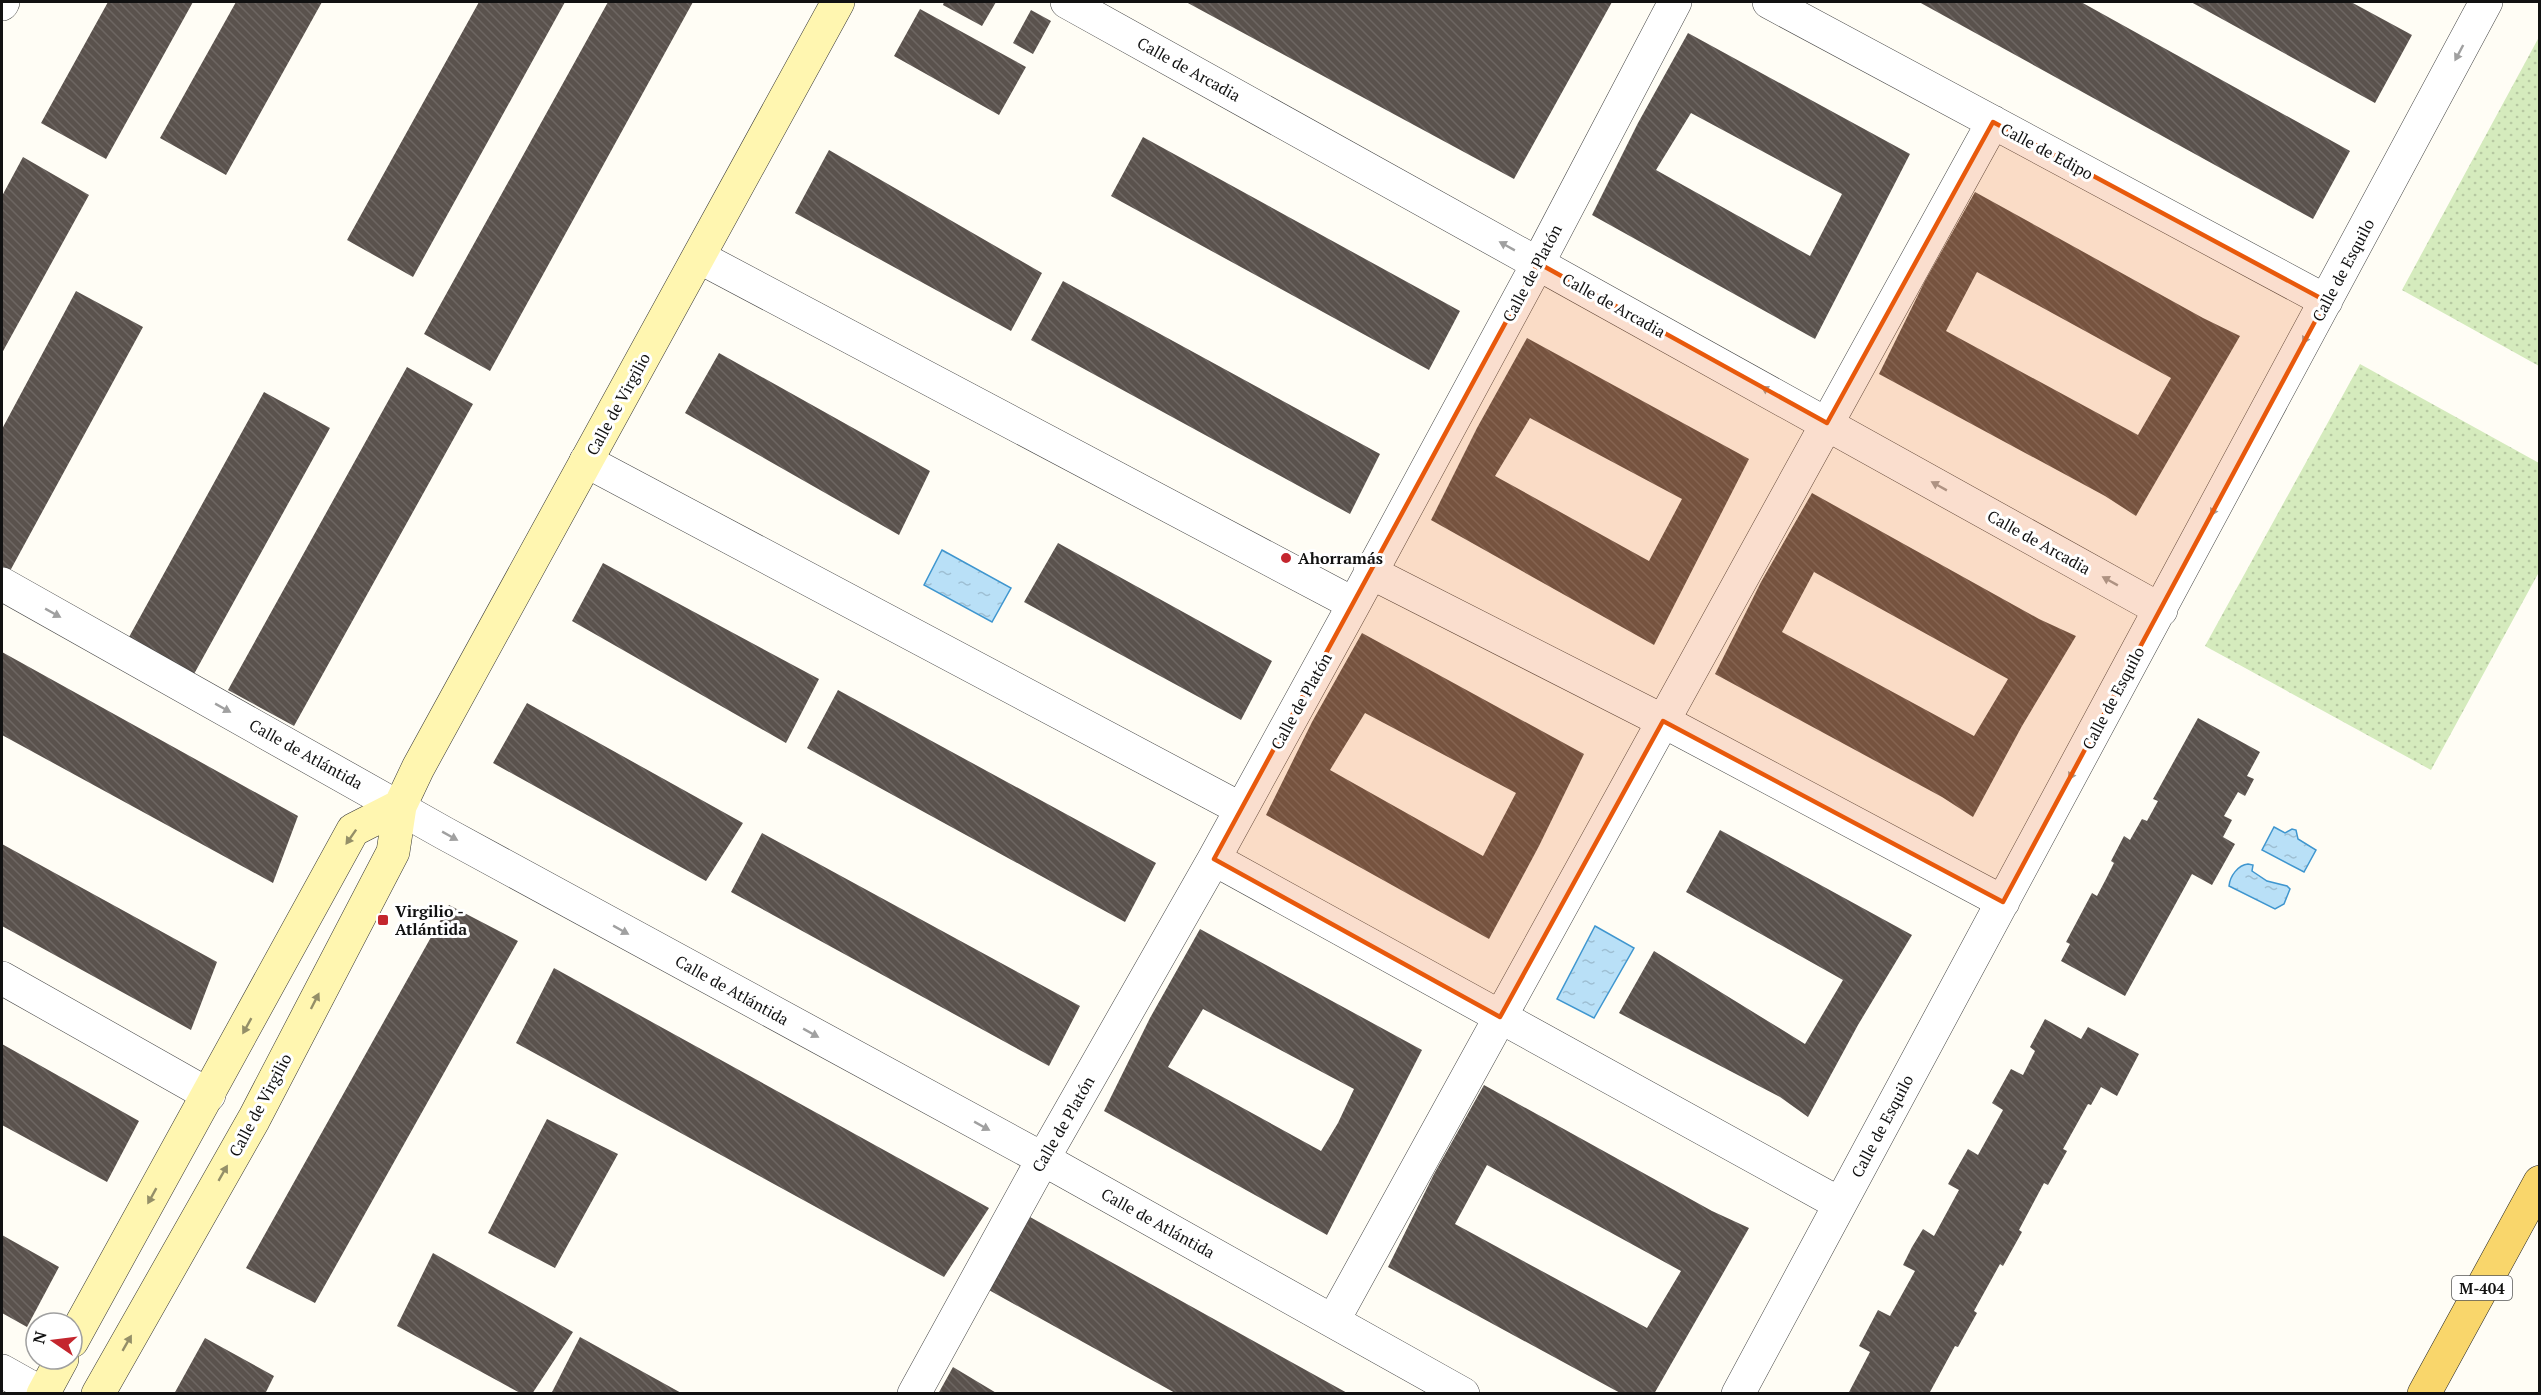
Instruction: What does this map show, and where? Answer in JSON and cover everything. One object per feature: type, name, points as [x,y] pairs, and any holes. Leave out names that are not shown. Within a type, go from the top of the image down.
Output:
[{"type":"main road","name":"M-404","points":[[2424,1394],[2540,1182]]},
{"type":"street","name":"Calle de Virgilio","points":[[98,1394],[254,1119],[393,852],[400,806],[418,768],[838,2]]},
{"type":"street","name":"Calle de Arcadia","points":[[1067,2],[2161,610]]},
{"type":"street","name":"Calle de Platón","points":[[914,1394],[1354,604],[1538,264],[1676,2]]},
{"type":"street","name":"Calle de Edipo","points":[[1769,2],[2326,301]]},
{"type":"street","name":"Calle de Esquilo","points":[[1738,1394],[2486,2]]},
{"type":"street","points":[[1333,1321],[1993,122]]},
{"type":"street","points":[[699,257],[1354,604]]},
{"type":"street","points":[[586,461],[1241,809]]},
{"type":"street","points":[[1370,572],[1663,721],[2003,902]]},
{"type":"street","name":"Calle de Atlántida","points":[[2,584],[455,839],[1043,1159],[1463,1394]]},
{"type":"street","points":[[84,1319],[353,830],[400,806]]},
{"type":"street","points":[[1214,859],[1840,1204]]},
{"type":"street","points":[[2,978],[209,1095]]},
{"type":"street","points":[[2,1371],[43,1394],[55,1371]]},
{"type":"highlighted area","points":[[1993,122],[2326,301],[2003,902],[1663,721],[1500,1017],[1214,859],[1538,263],[1827,423]]},
{"type":"green space","points":[[2539,37],[2539,366],[2402,290]]},
{"type":"green space","points":[[2360,364],[2539,463],[2539,572],[2431,770],[2205,646]]},
{"type":"water","points":[[942,550],[1011,588],[992,622],[924,585]]},
{"type":"water","points":[[2274,827],[2285,833],[2292,829],[2296,830],[2298,839],[2316,850],[2304,872],[2262,850]]},
{"type":"water","points":[[2253,865],[2252,871],[2267,881],[2287,886],[2290,889],[2284,904],[2275,909],[2229,886],[2235,872],[2241,866]]},
{"type":"water","points":[[1595,926],[1634,948],[1594,1018],[1557,999]]},
{"type":"building","points":[[108,2],[193,2],[106,159],[41,123]]},
{"type":"building","points":[[236,2],[322,2],[226,175],[160,138]]},
{"type":"building","points":[[479,2],[565,2],[413,277],[347,240]]},
{"type":"building","points":[[608,2],[693,2],[490,371],[424,334]]},
{"type":"building","points":[[944,2],[996,2],[982,26],[943,5]]},
{"type":"building","points":[[1186,2],[1612,2],[1514,179]]},
{"type":"building","points":[[1919,2],[2081,2],[2350,151],[2313,219]]},
{"type":"building","points":[[2191,2],[2351,2],[2412,35],[2375,103]]},
{"type":"building","points":[[920,9],[1026,67],[999,115],[894,56]]},
{"type":"building","points":[[1031,10],[1051,21],[1033,54],[1013,43]]},
{"type":"building","points":[[1688,33],[1910,154],[1815,339],[1592,215],[1638,123]],"holes":[[[1691,113],[1842,194],[1810,256],[1656,170]]]},
{"type":"building","points":[[1143,137],[1460,311],[1429,370],[1111,196]]},
{"type":"building","points":[[829,150],[1042,273],[1011,331],[795,213]]},
{"type":"building","points":[[23,157],[89,195],[2,353],[2,196]]},
{"type":"building","points":[[1975,192],[2203,318],[2240,336],[2136,516],[2105,496],[1879,374],[1925,281]],"holes":[[[1977,272],[2171,378],[2138,435],[1946,331]]]},
{"type":"building","points":[[1063,281],[1380,454],[1350,514],[1031,340]]},
{"type":"building","points":[[76,291],[143,327],[10,571],[2,566],[2,429]]},
{"type":"building","points":[[1527,338],[1749,459],[1654,645],[1431,520],[1477,428]],"holes":[[[1530,418],[1682,499],[1649,561],[1495,476]]]},
{"type":"building","points":[[719,353],[930,471],[899,535],[685,413]]},
{"type":"building","points":[[407,367],[473,404],[294,726],[228,690]]},
{"type":"building","points":[[264,392],[330,428],[194,674],[129,637]]},
{"type":"building","points":[[1812,493],[2039,619],[2076,636],[2022,726],[1973,817],[1942,797],[1715,674],[1761,582]],"holes":[[[1814,572],[2008,679],[1974,736],[1782,632]]]},
{"type":"building","points":[[1058,543],[1272,661],[1241,720],[1024,602]]},
{"type":"building","points":[[603,563],[819,679],[786,743],[572,621]]},
{"type":"building","points":[[1362,633],[1584,754],[1539,846],[1489,939],[1266,815],[1312,722]],"holes":[[[1365,713],[1516,793],[1483,856],[1330,770]]]},
{"type":"building","points":[[2,652],[298,816],[273,883],[2,735]]},
{"type":"building","points":[[838,690],[1156,863],[1125,922],[807,748]]},
{"type":"building","points":[[527,703],[743,823],[706,881],[493,763]]},
{"type":"building","points":[[2198,718],[2260,752],[2247,776],[2254,779],[2245,796],[2238,792],[2224,816],[2232,820],[2223,837],[2235,844],[2212,885],[2192,874],[2125,996],[2061,961],[2070,944],[2066,942],[2092,893],[2097,896],[2114,863],[2111,861],[2124,836],[2130,840],[2142,819],[2147,821],[2158,801],[2153,799]]},
{"type":"building","points":[[1720,830],[1912,935],[1858,1025],[1808,1117],[1780,1097],[1619,1013],[1654,951],[1805,1044],[1843,980],[1686,892]]},
{"type":"building","points":[[762,833],[1080,1006],[1049,1066],[731,892]]},
{"type":"building","points":[[2,844],[217,962],[191,1030],[2,926]]},
{"type":"building","points":[[449,905],[518,941],[315,1303],[246,1268]]},
{"type":"building","points":[[1200,929],[1422,1050],[1327,1235],[1104,1111],[1150,1018]],"holes":[[[1203,1009],[1354,1089],[1338,1123],[1321,1151],[1168,1067]]]},
{"type":"building","points":[[554,968],[989,1208],[944,1277],[516,1043]]},
{"type":"building","points":[[2045,1019],[2081,1039],[2088,1027],[2139,1054],[2117,1096],[2101,1087],[2091,1105],[2088,1104],[2063,1149],[2067,1151],[2048,1185],[2044,1183],[2019,1230],[2022,1232],[2003,1266],[2000,1264],[1974,1311],[1977,1313],[1958,1347],[1955,1346],[1930,1392],[1932,1394],[1848,1394],[1870,1352],[1859,1346],[1878,1310],[1890,1316],[1915,1271],[1903,1265],[1912,1247],[1923,1229],[1934,1236],[1959,1190],[1948,1184],[1968,1149],[1978,1155],[2003,1110],[1992,1103],[2011,1069],[2023,1075],[2035,1051],[2030,1047]]},
{"type":"building","points":[[2,1044],[139,1121],[107,1182],[2,1125]]},
{"type":"building","points":[[1484,1085],[1712,1211],[1749,1228],[1654,1394],[1622,1394],[1388,1267],[1434,1174]],"holes":[[[1487,1165],[1681,1271],[1647,1328],[1455,1224]]]},
{"type":"building","points":[[547,1119],[618,1154],[555,1268],[488,1233]]},
{"type":"building","points":[[1030,1217],[1349,1394],[1177,1394],[987,1289]]},
{"type":"building","points":[[2,1235],[59,1267],[36,1311],[24,1311],[24,1325],[2,1313]]},
{"type":"building","points":[[433,1253],[573,1332],[532,1394],[522,1394],[397,1326]]},
{"type":"building","points":[[580,1337],[683,1394],[551,1394]]},
{"type":"building","points":[[205,1338],[274,1376],[265,1394],[174,1394]]},
{"type":"building","points":[[953,1367],[998,1394],[938,1394]]},
{"type":"place","name":"Ahorramás","points":[[1286,558]]},
{"type":"place","name":"Virgilio - Atlántida","points":[[383,920]]}]
